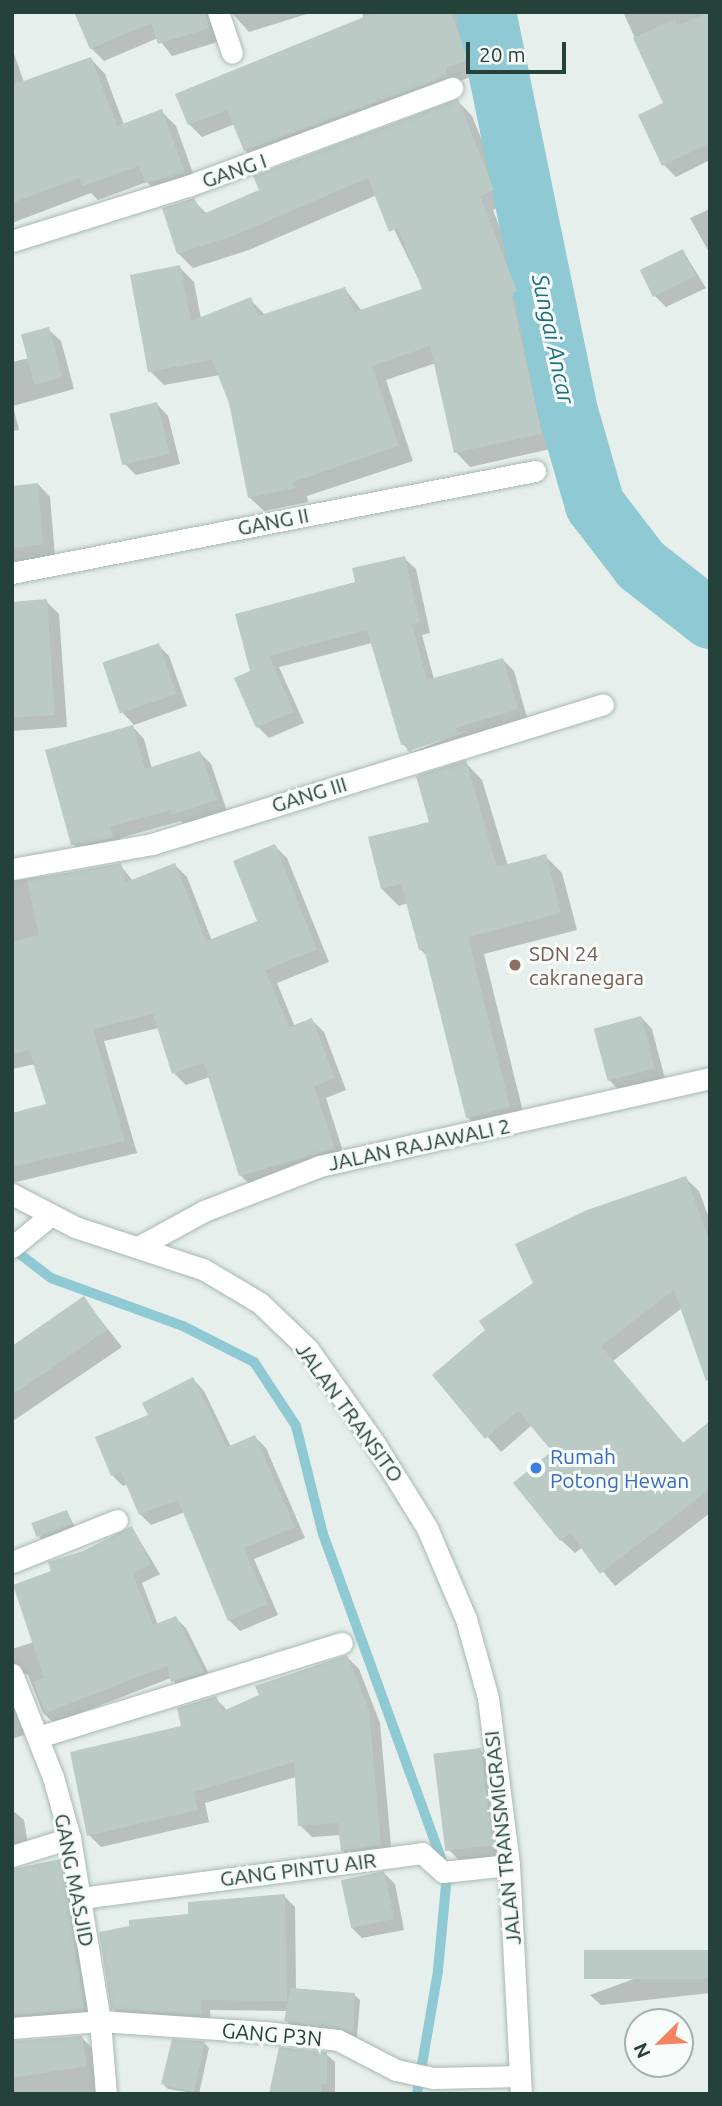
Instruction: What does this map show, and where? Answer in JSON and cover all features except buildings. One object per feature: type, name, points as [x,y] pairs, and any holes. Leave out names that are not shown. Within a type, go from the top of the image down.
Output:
[{"type":"street","points":[[218,12],[232,52]]},
{"type":"street","name":"GANG I","points":[[12,241],[188,186],[452,89]]},
{"type":"street","name":"GANG II","points":[[12,573],[535,471]]},
{"type":"street","name":"GANG III","points":[[12,869],[152,844],[603,704]]},
{"type":"street","name":"JALAN RAJAWALI 2","points":[[140,1246],[204,1211],[320,1166],[710,1078]]},
{"type":"street","name":"JALAN TRANSITO","points":[[12,1194],[44,1222],[140,1246],[233,1285],[260,1303],[307,1349],[382,1454],[427,1528],[453,1585],[481,1667]]},
{"type":"street","points":[[12,1247],[44,1222]]},
{"type":"street","points":[[12,1562],[117,1520]]},
{"type":"street","points":[[38,1737],[342,1643]]},
{"type":"street","name":"JALAN TRANSMIGRASI","points":[[481,1667],[509,1865],[520,2085]]},
{"type":"street","name":"GANG MASJID","points":[[12,1674],[38,1737],[70,1838],[100,2021],[106,2094]]},
{"type":"street","points":[[12,1856],[70,1838]]},
{"type":"street","name":"GANG PINTU AIR","points":[[81,1898],[422,1853],[449,1873],[509,1865]]},
{"type":"street","name":"GANG P3N","points":[[12,2028],[100,2021],[338,2040],[396,2070],[435,2083],[520,2085]]},
{"type":"waterway","name":"Sungai Ancar","points":[[486,12],[567,408],[595,505],[641,565],[710,619]]},
{"type":"waterway","points":[[12,1248],[51,1278],[183,1326],[254,1362],[296,1426],[323,1534],[447,1875],[438,1971],[417,2094]]},
{"type":"place","name":"SDN 24 cakranegara","points":[[515,965]]},
{"type":"place","name":"Rumah Potong Hewan","points":[[536,1468]]}]
